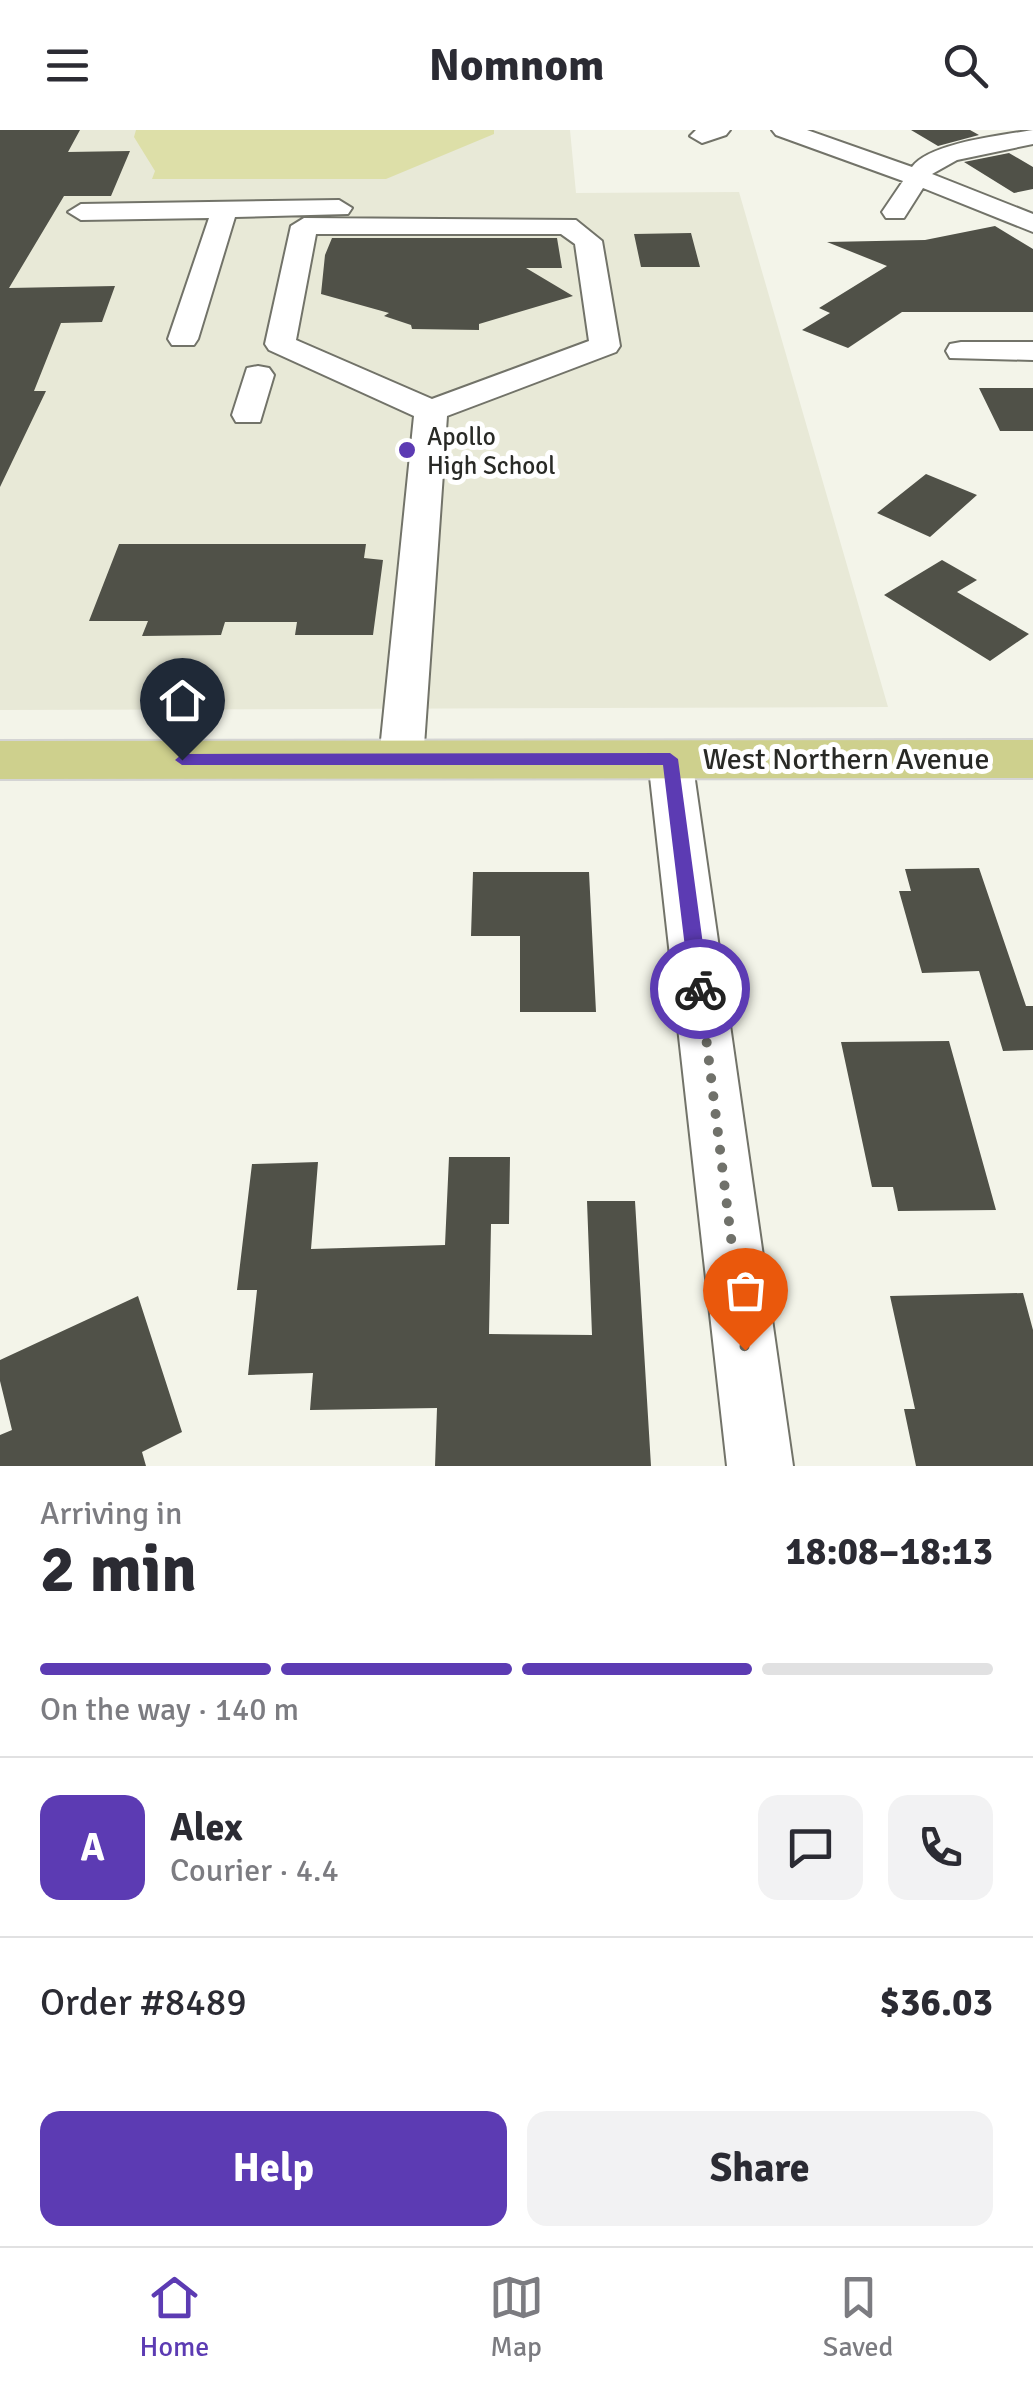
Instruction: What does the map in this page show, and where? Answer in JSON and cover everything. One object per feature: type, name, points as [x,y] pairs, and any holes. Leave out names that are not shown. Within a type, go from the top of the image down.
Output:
[{"type":"main road","name":"West Northern Avenue","points":[[0,760],[1033,759]]},
{"type":"street","points":[[784,130],[916,176],[1033,224]]},
{"type":"street","points":[[895,212],[926,166],[950,154],[1033,137]]},
{"type":"street","points":[[306,217],[567,207],[567,216]]},
{"type":"street","points":[[183,339],[225,210]]},
{"type":"street","points":[[81,212],[225,210],[306,217],[568,226],[588,241],[606,346],[431,411],[280,344],[306,217]]},
{"type":"street","points":[[961,351],[1033,351]]},
{"type":"street","points":[[248,415],[258,375]]},
{"type":"street","points":[[402,760],[431,411]]},
{"type":"street","points":[[670,759],[760,1466]]},
{"type":"shaded area","name":"Apollo High School","points":[[0,130],[570,130],[576,193],[739,192],[888,707],[0,710]]},
{"type":"green space","points":[[136,130],[494,130],[494,134],[386,179],[152,179],[155,171],[134,137]]},
{"type":"building","points":[[0,130],[80,130],[68,152],[130,151],[111,196],[64,196],[9,288],[115,286],[102,322],[61,323],[34,391],[46,391],[0,487]]},
{"type":"building","points":[[911,130],[970,130],[979,135],[938,146]]},
{"type":"building","points":[[1009,153],[1033,167],[1033,189],[1014,193],[964,162]]},
{"type":"building","points":[[995,226],[1033,249],[1033,312],[902,312],[848,348],[802,330],[830,313],[819,308],[887,266],[827,242],[925,240]]},
{"type":"building","points":[[691,233],[700,267],[641,267],[634,234]]},
{"type":"building","points":[[332,238],[557,238],[562,268],[526,268],[573,296],[479,324],[479,330],[412,329],[411,325],[384,316],[389,313],[321,294],[325,255]]},
{"type":"building","points":[[979,388],[1033,388],[1033,431],[1000,431]]},
{"type":"building","points":[[926,474],[977,495],[930,537],[877,513]]},
{"type":"building","points":[[119,544],[366,544],[364,558],[383,560],[373,635],[295,635],[297,622],[225,622],[221,635],[142,636],[148,621],[89,621]]},
{"type":"building","points":[[942,560],[977,580],[957,592],[1029,634],[990,661],[884,595]]},
{"type":"building","points":[[979,868],[1026,1006],[1033,1006],[1033,1050],[1003,1051],[979,971],[922,973],[899,891],[911,891],[905,869]]},
{"type":"building","points":[[473,872],[589,872],[596,1012],[520,1012],[520,936],[471,936]]},
{"type":"building","points":[[949,1041],[996,1210],[898,1211],[893,1187],[872,1187],[841,1042]]},
{"type":"building","points":[[449,1157],[510,1157],[509,1224],[491,1224],[489,1334],[592,1335],[587,1201],[635,1201],[651,1466],[435,1466],[437,1408],[310,1410],[313,1373],[248,1375],[257,1290],[237,1290],[252,1164],[318,1162],[311,1249],[445,1245]]},
{"type":"building","points":[[1023,1293],[1033,1330],[1033,1466],[916,1466],[904,1409],[915,1409],[890,1296]]},
{"type":"building","points":[[138,1296],[182,1432],[142,1452],[146,1466],[0,1466],[0,1435],[12,1430],[0,1381],[0,1360]]},
{"type":"way so far","points":[[700,989],[745,1350]]},
{"type":"place","name":"Apollo High School","points":[[407,450]]},
{"type":"route","points":[[182,760],[670,759],[700,989]]}]
